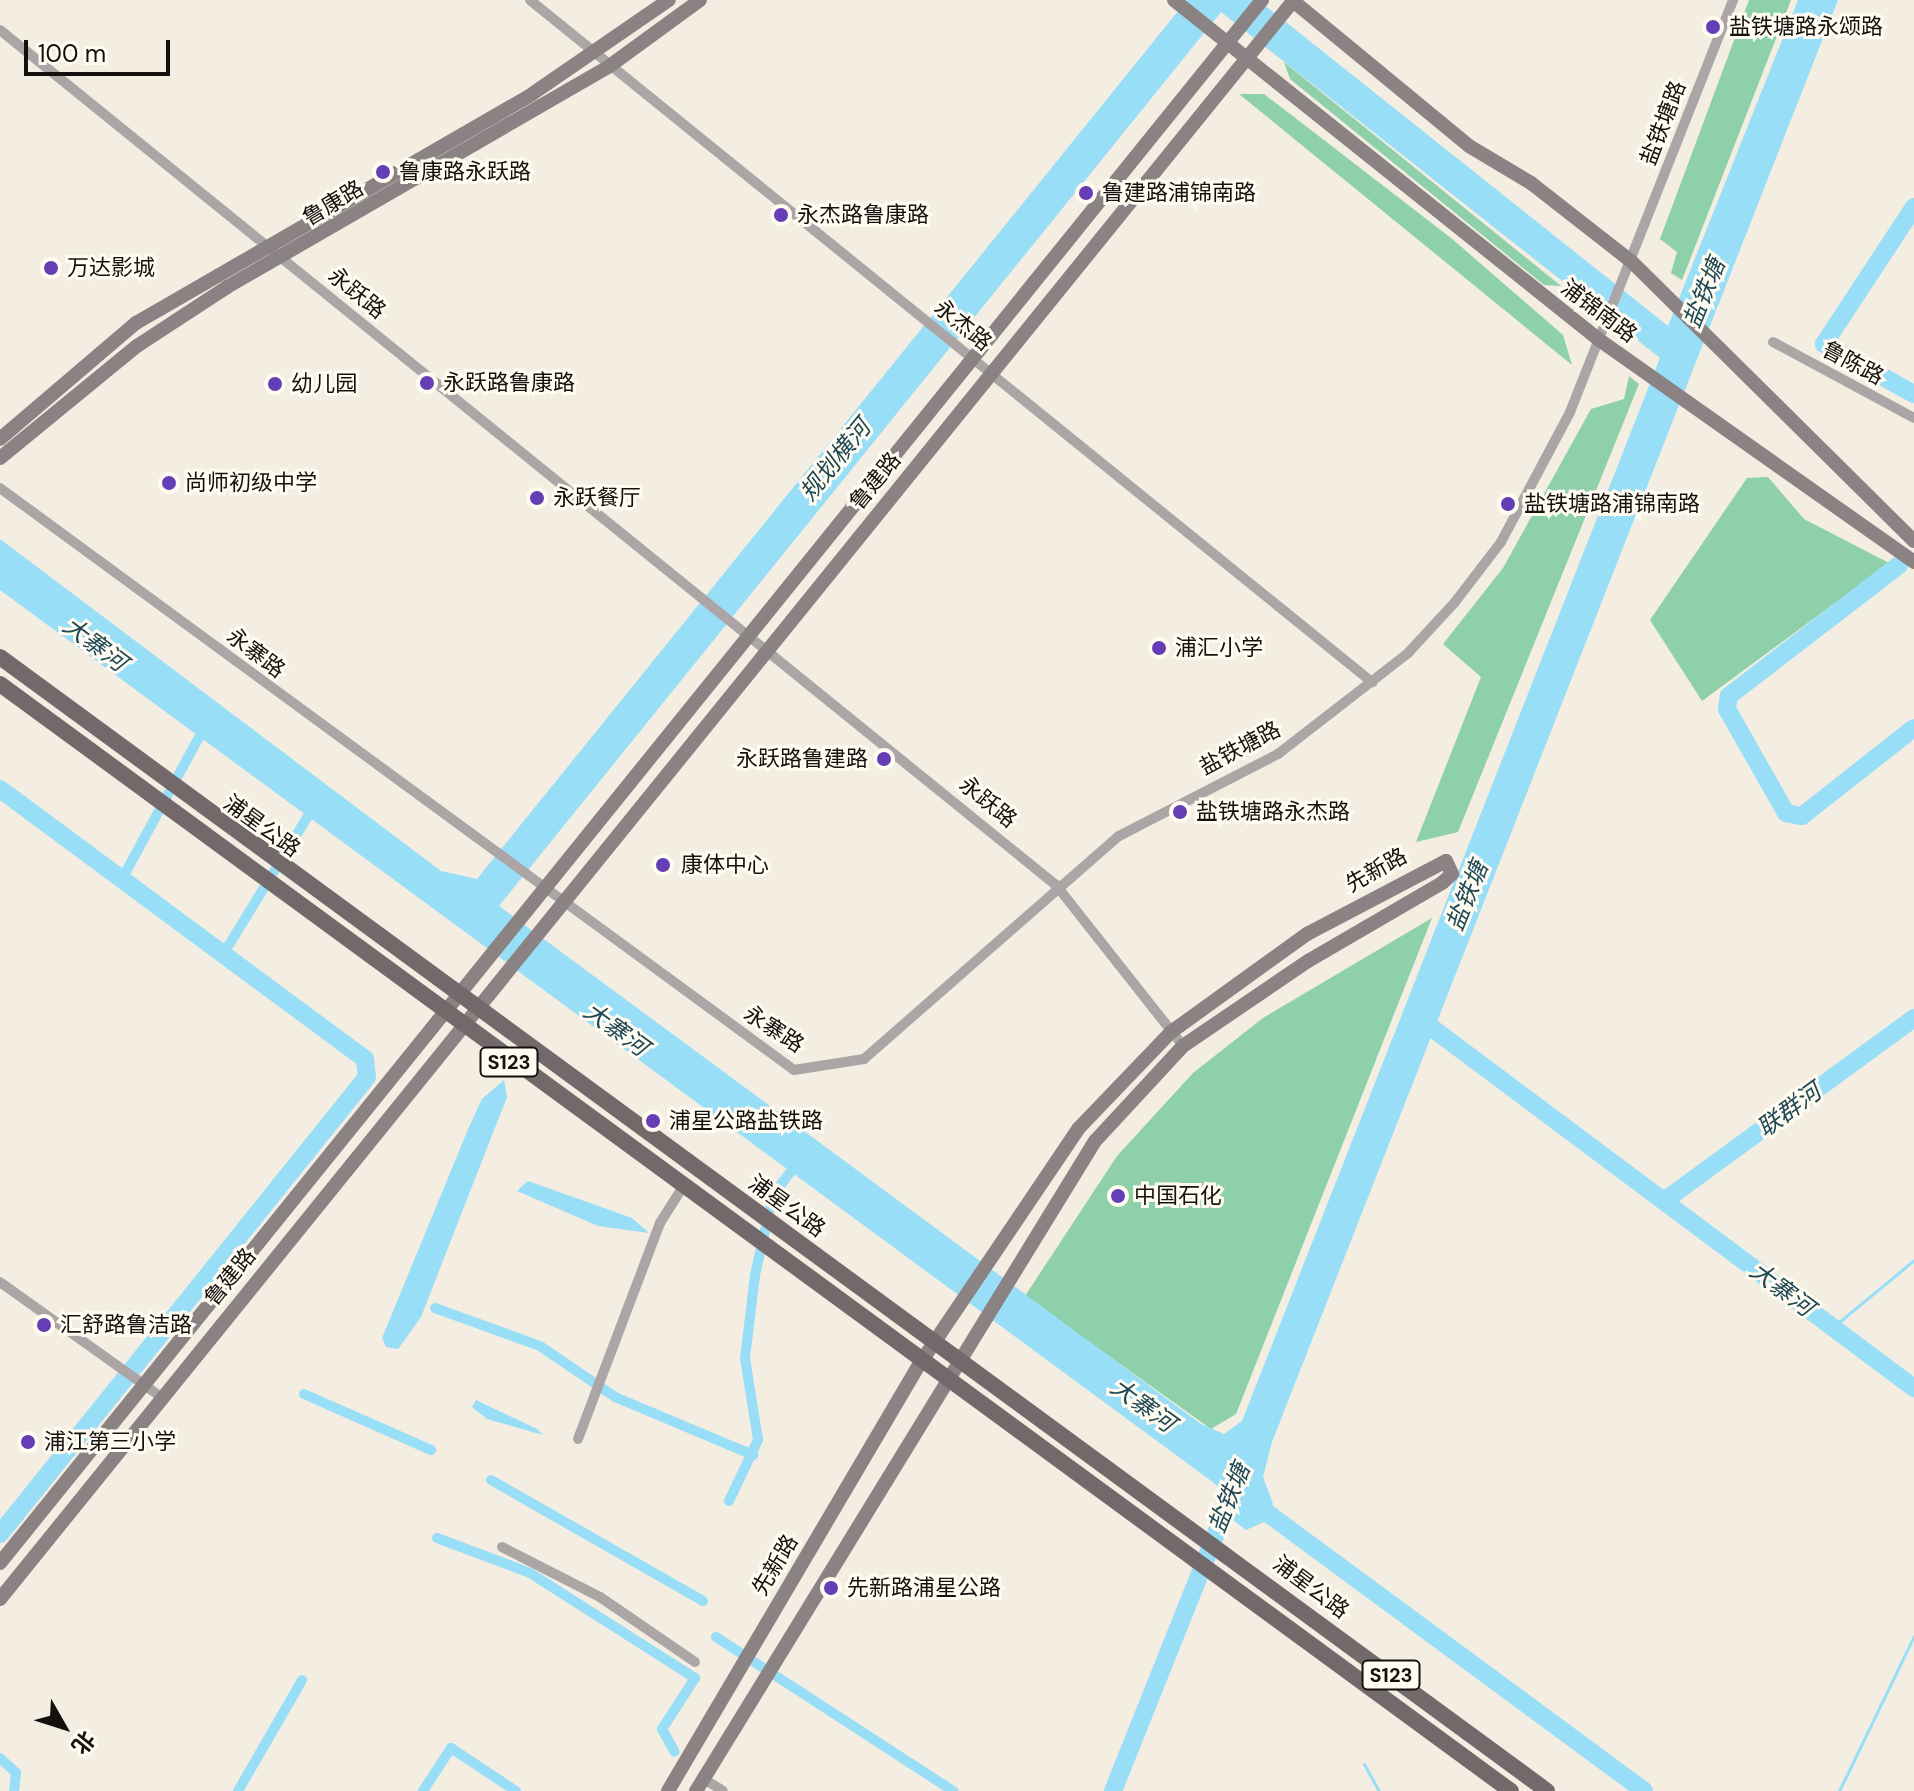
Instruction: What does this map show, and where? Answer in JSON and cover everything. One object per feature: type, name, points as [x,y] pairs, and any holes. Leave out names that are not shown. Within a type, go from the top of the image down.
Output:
[{"type":"main road","name":"浦星公路","points":[[0,657],[264,855],[1198,1531],[1547,1791]]},
{"type":"main road","name":"浦星公路","points":[[0,684],[249,873],[1511,1791]]},
{"type":"street","name":"永杰路","points":[[530,0],[1372,682]]},
{"type":"street","name":"鲁康路","points":[[0,439],[136,323],[597,54],[669,0]]},
{"type":"street","name":"鲁康路","points":[[0,458],[137,346],[611,65],[700,0]]},
{"type":"street","name":"浦锦南路","points":[[1174,0],[1598,339],[1914,562]]},
{"type":"street","name":"鲁建路","points":[[0,1563],[476,969],[1262,0]]},
{"type":"street","name":"鲁建路","points":[[0,1599],[460,1026],[1293,0]]},
{"type":"street","points":[[1293,0],[1469,146],[1531,183],[1631,261],[1914,541]]},
{"type":"street","name":"盐铁塘路","points":[[835,1065],[888,1044],[1056,885],[1119,836],[1278,754],[1408,653],[1501,542],[1540,476],[1631,261],[1733,0]]},
{"type":"street","name":"永跃路","points":[[0,30],[1056,885],[1183,1046]]},
{"type":"street","name":"鲁陈路","points":[[1773,342],[1914,418]]},
{"type":"street","name":"永寨路","points":[[0,488],[489,851],[794,1070],[835,1065]]},
{"type":"street","name":"先新路","points":[[668,1791],[934,1341],[1079,1128],[1171,1032],[1307,934],[1438,860],[1452,867],[1442,883],[1308,961],[1183,1046],[1095,1141],[943,1378]]},
{"type":"street","points":[[578,1439],[604,1378],[660,1223],[682,1188]]},
{"type":"street","points":[[0,1282],[161,1397]]},
{"type":"street","points":[[723,1791],[700,1785],[943,1378]]},
{"type":"street","points":[[502,1547],[600,1597],[695,1662]]},
{"type":"green space","points":[[1749,0],[1791,0],[1682,280],[1671,273],[1677,252],[1660,239]]},
{"type":"green space","points":[[1284,62],[1561,286],[1544,285],[1290,79]]},
{"type":"green space","points":[[1239,94],[1264,94],[1451,238],[1563,335],[1572,365]]},
{"type":"green space","points":[[1629,376],[1639,384],[1458,832],[1416,842],[1481,677],[1443,644],[1503,568],[1591,409],[1624,399]]},
{"type":"green space","points":[[1768,477],[1804,519],[1889,563],[1702,701],[1650,620],[1747,478]]},
{"type":"green space","points":[[1432,918],[1236,1414],[1211,1429],[1025,1296],[1117,1156],[1193,1073],[1263,1018]]},
{"type":"water","name":"规划横河","points":[[1187,0],[1258,0],[1668,326],[1798,0],[1838,0],[1272,1442],[1263,1477],[1273,1504],[1264,1522],[1246,1530],[1219,1509],[1222,1490],[1210,1480],[0,590],[0,539],[441,871],[477,879]],"holes":[[[1221,12],[1660,358],[1242,1421],[1224,1434],[1201,1424],[499,906]]]},
{"type":"water","points":[[504,1080],[507,1097],[421,1317],[398,1349],[386,1347],[382,1338],[469,1127],[482,1099]]},
{"type":"water","points":[[528,1181],[632,1218],[649,1233],[598,1226],[517,1191]]},
{"type":"water","points":[[476,1400],[537,1429],[543,1435],[487,1419],[472,1407]]},
{"type":"waterway","points":[[1914,207],[1824,344],[1914,394]]},
{"type":"waterway","points":[[1899,565],[1729,696],[1727,709],[1786,813],[1802,816],[1914,728]]},
{"type":"waterway","points":[[122,879],[205,726]]},
{"type":"waterway","points":[[0,789],[365,1059],[367,1077],[0,1534]]},
{"type":"waterway","points":[[224,953],[313,808]]},
{"type":"waterway","name":"联群河","points":[[1664,1201],[1914,1018]]},
{"type":"waterway","name":"大寨河","points":[[1420,1019],[1914,1388]]},
{"type":"waterway","points":[[729,1501],[758,1440],[745,1358],[755,1275],[773,1195],[796,1165]]},
{"type":"waterway","points":[[1833,1327],[1914,1260]]},
{"type":"waterway","points":[[435,1308],[540,1346],[615,1397],[753,1455]]},
{"type":"waterway","points":[[304,1394],[431,1450]]},
{"type":"waterway","points":[[491,1480],[703,1601]]},
{"type":"waterway","name":"盐铁塘","points":[[1113,1791],[1232,1493]]},
{"type":"waterway","points":[[1251,1501],[1644,1791]]},
{"type":"waterway","points":[[437,1538],[530,1573],[695,1678],[662,1729],[675,1752]]},
{"type":"waterway","points":[[1839,1791],[1914,1636]]},
{"type":"waterway","points":[[716,1637],[953,1791]]},
{"type":"waterway","points":[[238,1791],[302,1680]]},
{"type":"waterway","points":[[423,1791],[451,1748],[516,1791]]},
{"type":"waterway","points":[[0,1758],[16,1773],[14,1791]]},
{"type":"waterway","points":[[1364,1764],[1379,1791]]},
{"type":"place","name":"盐铁塘路永颂路","points":[[1713,27]]},
{"type":"place","name":"鲁康路永跃路","points":[[383,172]]},
{"type":"place","name":"鲁建路浦锦南路","points":[[1086,193]]},
{"type":"place","name":"永杰路鲁康路","points":[[781,215]]},
{"type":"place","name":"万达影城","points":[[51,268]]},
{"type":"place","name":"永跃路鲁康路","points":[[427,383]]},
{"type":"place","name":"幼儿园","points":[[275,384]]},
{"type":"place","name":"尚师初级中学","points":[[169,483]]},
{"type":"place","name":"永跃餐厅","points":[[537,498]]},
{"type":"place","name":"盐铁塘路浦锦南路","points":[[1508,504]]},
{"type":"place","name":"浦汇小学","points":[[1159,648]]},
{"type":"place","name":"永跃路鲁建路","points":[[884,759]]},
{"type":"place","name":"盐铁塘路永杰路","points":[[1180,812]]},
{"type":"place","name":"康体中心","points":[[663,865]]},
{"type":"place","name":"浦星公路盐铁路","points":[[653,1121]]},
{"type":"place","name":"中国石化","points":[[1118,1196]]},
{"type":"place","name":"汇舒路鲁洁路","points":[[44,1325]]},
{"type":"place","name":"浦江第三小学","points":[[28,1442]]},
{"type":"place","name":"先新路浦星公路","points":[[831,1588]]}]
